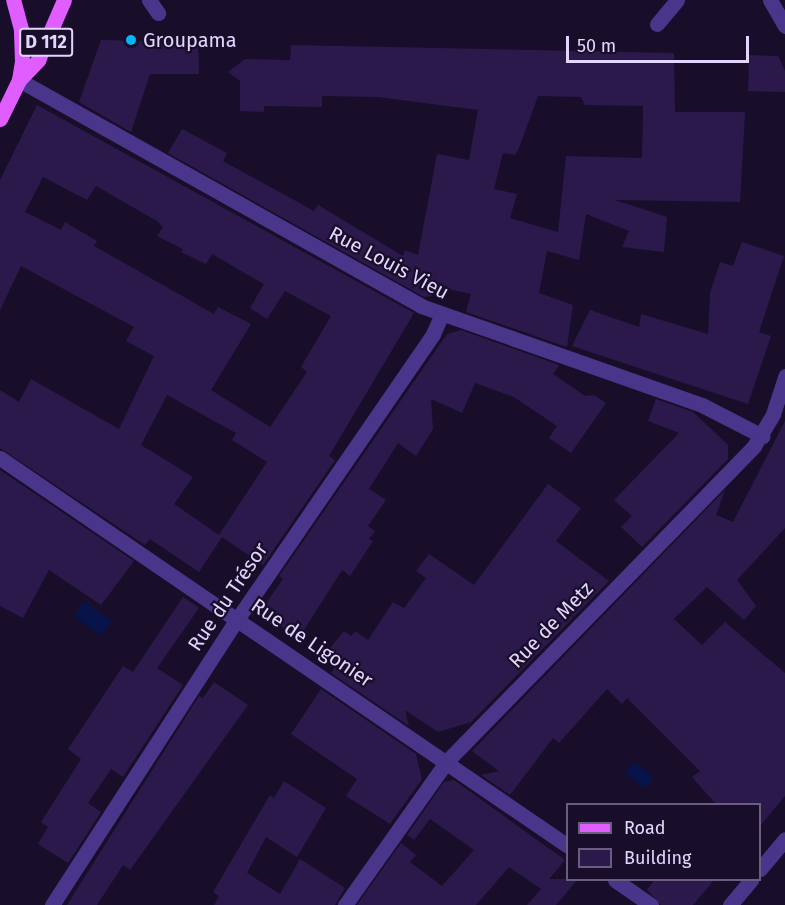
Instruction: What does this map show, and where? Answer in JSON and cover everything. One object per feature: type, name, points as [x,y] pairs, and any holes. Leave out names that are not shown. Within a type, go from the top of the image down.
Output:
[{"type":"main road","name":"D 112","points":[[13,0],[22,37],[19,80]]},
{"type":"main road","name":"D 112","points":[[0,118],[19,80],[38,60],[64,0]]},
{"type":"street","points":[[657,24],[677,0]]},
{"type":"street","points":[[770,0],[785,26]]},
{"type":"street","name":"Rue Louis Vieu","points":[[19,80],[441,316],[702,405],[762,436]]},
{"type":"street","name":"Rue du Trésor","points":[[52,905],[238,618],[433,334],[441,316]]},
{"type":"street","name":"Rue de Metz","points":[[345,905],[447,761],[762,436],[785,376]]},
{"type":"street","name":"Rue de Ligonier","points":[[0,458],[447,761],[566,845]]},
{"type":"street","points":[[761,867],[785,839]]},
{"type":"street","points":[[618,881],[651,905]]},
{"type":"street","points":[[730,905],[749,881]]},
{"type":"shaded area","points":[[84,601],[112,621],[101,636],[74,616]]},
{"type":"shaded area","points":[[634,761],[654,778],[644,789],[625,772]]},
{"type":"building","points":[[101,40],[198,42],[199,74],[150,74],[131,132],[79,102]]},
{"type":"building","points":[[291,45],[674,53],[675,112],[745,112],[740,202],[615,200],[667,217],[664,252],[622,247],[629,231],[586,214],[579,260],[547,251],[539,293],[573,305],[567,347],[466,312],[471,294],[435,286],[432,296],[424,297],[168,153],[182,129],[227,153],[223,161],[314,211],[318,205],[403,256],[405,250],[418,255],[437,154],[469,160],[478,110],[378,97],[322,96],[322,107],[264,106],[264,112],[240,111],[240,81],[228,72],[245,59],[290,60]],"holes":[[[538,96],[581,97],[585,105],[643,106],[642,158],[566,156],[558,232],[510,218],[517,194],[494,189],[503,153],[515,155]]]},
{"type":"building","points":[[749,55],[778,56],[785,71],[785,92],[748,91]]},
{"type":"building","points":[[37,105],[414,313],[329,456],[335,460],[263,565],[222,537],[199,572],[150,539],[145,545],[0,448],[0,390],[19,402],[31,379],[119,429],[154,356],[126,341],[134,327],[21,266],[0,310],[0,180]],"holes":[[[43,177],[87,200],[96,186],[157,221],[163,227],[157,236],[183,249],[181,252],[206,264],[212,254],[264,284],[250,308],[267,319],[285,291],[331,316],[301,367],[307,372],[270,427],[211,390],[251,324],[218,307],[214,314],[94,246],[97,241],[65,222],[61,230],[25,212]],[[167,395],[236,433],[232,440],[267,462],[219,535],[174,504],[193,477],[141,445]]]},
{"type":"building","points":[[742,242],[784,256],[759,332],[771,336],[748,404],[572,346],[590,310],[639,327],[641,314],[708,334],[710,293],[720,262],[733,266]]},
{"type":"building","points":[[461,330],[559,365],[553,374],[585,396],[594,395],[606,403],[571,453],[549,438],[557,426],[514,397],[475,383],[462,413],[431,399],[433,429],[416,456],[398,443],[369,489],[386,500],[368,526],[375,531],[369,539],[373,541],[350,576],[342,570],[299,638],[260,612],[283,579],[279,576],[447,334]]},
{"type":"building","points":[[656,399],[693,412],[728,445],[728,459],[642,547],[621,527],[632,516],[614,500],[679,433],[648,421]]},
{"type":"building","points":[[785,421],[785,528],[737,580],[756,606],[744,620],[707,587],[674,619],[702,645],[725,622],[785,673],[785,796],[761,825],[761,803],[715,803],[692,777],[700,771],[627,698],[622,704],[607,689],[559,743],[553,738],[510,795],[481,775],[499,771],[472,751],[725,490],[716,515],[733,522]]},
{"type":"building","points":[[0,470],[134,561],[101,605],[49,570],[23,618],[0,606]]},
{"type":"building","points":[[548,484],[581,508],[556,541],[609,581],[471,722],[438,732],[405,710],[409,726],[331,673],[337,664],[324,655],[344,631],[351,636],[355,631],[368,640],[393,602],[404,608],[426,578],[416,571],[429,554],[474,585]]},
{"type":"building","points":[[183,597],[199,608],[157,668],[183,685],[123,777],[111,769],[88,803],[101,812],[68,863],[38,844],[48,827],[41,822],[81,759],[68,749],[123,666],[133,672]]},
{"type":"building","points":[[214,682],[248,705],[130,870],[123,865],[97,905],[67,905],[199,696],[203,698]]},
{"type":"building","points":[[321,689],[416,754],[422,779],[390,824],[346,796],[357,779],[291,734]]},
{"type":"building","points":[[454,780],[565,860],[549,879],[576,881],[556,905],[527,905],[541,889],[509,867],[476,905],[357,905],[401,843],[416,855],[410,862],[442,886],[474,850],[430,819],[414,840],[407,835],[444,782]]},
{"type":"building","points":[[284,781],[326,808],[297,857],[266,837],[247,873],[280,894],[300,859],[345,888],[335,905],[214,905],[219,896],[213,892],[270,795],[274,798]]},
{"type":"building","points":[[654,881],[713,881],[693,905],[661,905],[647,890]]},
{"type":"place","name":"Groupama","points":[[131,40]]}]
